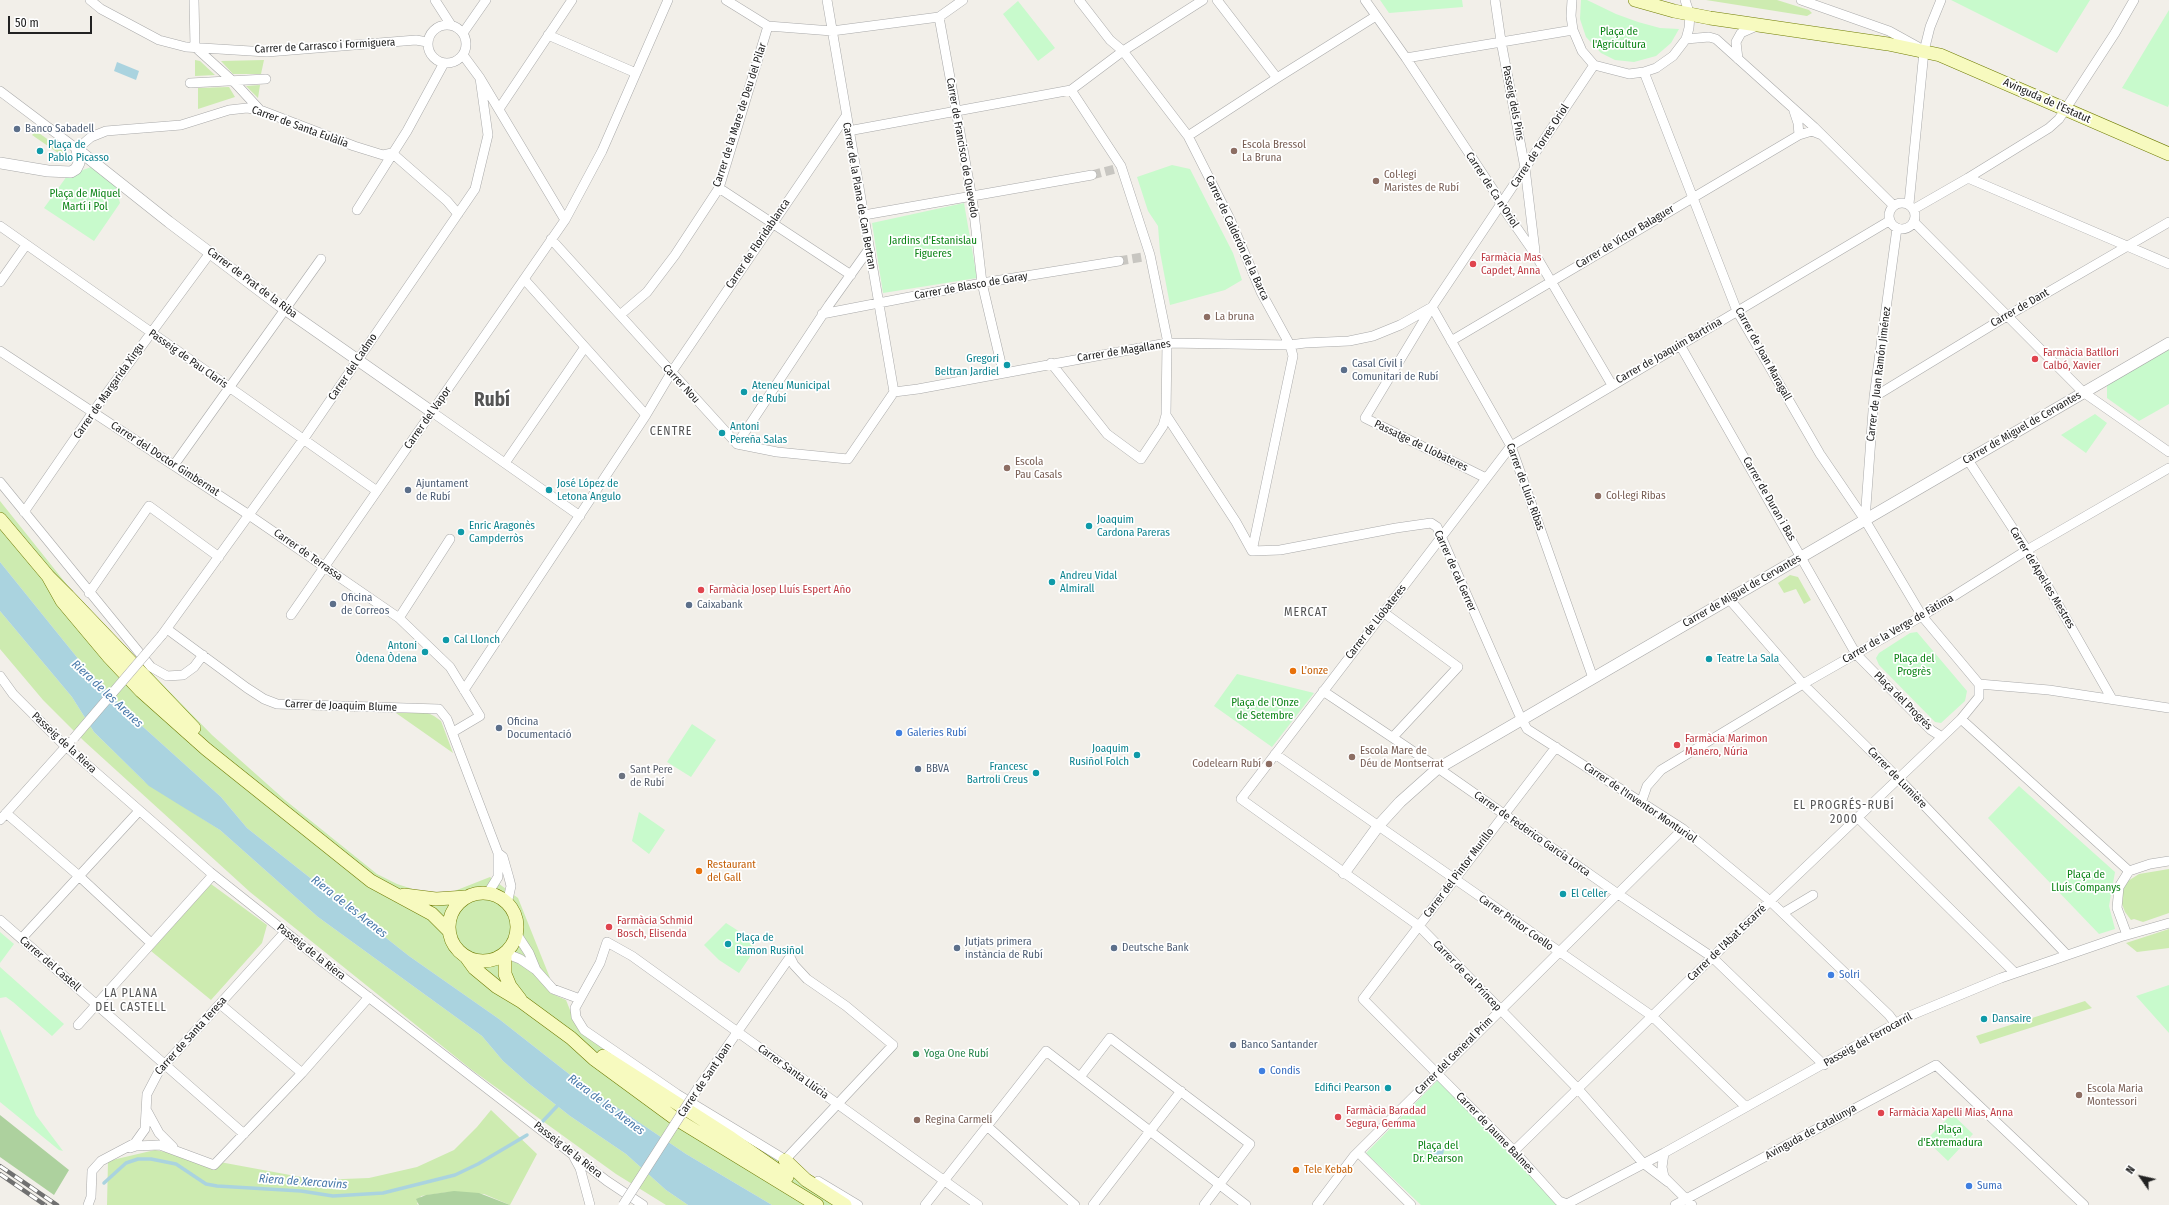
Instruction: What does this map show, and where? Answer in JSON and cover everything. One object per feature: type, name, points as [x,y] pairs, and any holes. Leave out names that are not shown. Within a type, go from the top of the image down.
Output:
[{"type":"main road","name":"Avinguda de l'Estatut","points":[[1635,0],[1690,15],[1924,51],[1958,61],[2169,154]]},
{"type":"main road","points":[[0,518],[48,576],[62,601],[141,691],[206,749],[348,863],[394,894],[432,914],[449,931],[454,945],[474,968],[497,987],[522,1002],[571,1038],[594,1059],[673,1117],[817,1205]]},
{"type":"main road","points":[[449,931],[452,912],[466,897],[473,894],[488,893],[499,897],[508,904],[515,916],[516,933],[512,944],[505,952],[495,959],[485,961],[466,957]]},
{"type":"main road","points":[[394,894],[436,900],[466,897]]},
{"type":"main road","points":[[505,952],[504,962],[507,981],[522,1002]]},
{"type":"main road","points":[[571,1038],[597,1052],[701,1119],[828,1205]]},
{"type":"main road","points":[[785,1160],[806,1180],[845,1205]]},
{"type":"street","name":"Carrer de Carrasco i Formiguera","points":[[90,0],[101,9],[159,40],[186,47],[268,52],[416,40],[428,42]]},
{"type":"street","points":[[194,0],[195,47],[232,80],[260,110]]},
{"type":"street","points":[[463,33],[486,0]]},
{"type":"street","points":[[499,109],[572,0]]},
{"type":"street","name":"Carrer del Vapor","points":[[291,616],[323,566],[377,491],[565,220],[602,150],[668,0]]},
{"type":"street","points":[[726,0],[768,26],[832,31],[939,18],[963,0]]},
{"type":"street","name":"Carrer de la Plana de Can Bertran","points":[[827,0],[848,131],[864,215],[877,303],[894,392]]},
{"type":"street","name":"Carrer de Calderón de la Barca","points":[[1079,0],[1110,40],[1122,51],[1188,136],[1230,219],[1261,292],[1290,345]]},
{"type":"street","points":[[848,131],[1071,90],[1122,51],[1203,0]]},
{"type":"street","points":[[1217,0],[1277,78]]},
{"type":"street","name":"Carrer de Ca n'Oriol","points":[[1365,0],[1406,58],[1496,194],[1501,205],[1535,254],[1612,385]]},
{"type":"street","name":"Passeig dels Pins","points":[[1496,0],[1501,41],[1525,168],[1535,254]]},
{"type":"street","points":[[1572,0],[1571,16],[1573,30],[1582,50],[1594,65],[1629,74],[1644,72],[1656,68],[1673,56],[1686,39],[1690,28],[1690,15],[1686,0]]},
{"type":"street","name":"Avinguda de l'Estatut","points":[[1801,0],[1889,31],[1924,51]]},
{"type":"street","points":[[1941,0],[1930,27],[1924,51],[1911,206],[1916,214],[1914,222],[1906,228],[1897,228],[1889,221],[1888,216],[1893,205],[1900,202],[1911,206],[1968,178],[2049,128],[2059,119],[2115,33],[2134,0]]},
{"type":"street","points":[[436,2],[451,25],[463,33],[466,43],[463,55],[453,63],[444,63],[435,60],[430,54],[428,42],[433,30],[438,27],[451,25]]},
{"type":"street","points":[[436,2],[438,27]]},
{"type":"street","points":[[1188,136],[1376,16]]},
{"type":"street","name":"Carrer de Francisco de Quevedo","points":[[939,18],[971,196],[982,283],[1003,372]]},
{"type":"street","name":"Carrer de la Mare de Deu del Pilar","points":[[620,315],[647,292],[671,260],[719,188],[768,26]]},
{"type":"street","points":[[1735,56],[1736,42],[1741,33],[1758,26]]},
{"type":"street","points":[[1406,58],[1573,30]]},
{"type":"street","points":[[548,36],[636,73]]},
{"type":"street","points":[[1686,39],[1709,37],[1716,39],[1822,135],[1893,205]]},
{"type":"street","points":[[463,55],[480,78],[565,220]]},
{"type":"street","points":[[357,210],[444,63]]},
{"type":"street","name":"Carrer de Torres Oriol","points":[[1432,307],[1594,65]]},
{"type":"street","name":"Carrer de Joan Maragall","points":[[1644,72],[1737,311],[1820,454],[1865,520],[1922,616]]},
{"type":"street","name":"Carrer del Cadmo","points":[[3,817],[74,738],[164,632],[303,440],[475,189],[488,135],[480,78]]},
{"type":"street","points":[[190,82],[266,79]]},
{"type":"street","points":[[1051,363],[1107,434],[1141,459],[1163,426],[1166,415],[1168,343],[1146,256],[1118,167],[1071,90]]},
{"type":"street","points":[[0,91],[77,149],[78,162],[76,169],[71,172],[48,171],[0,163]]},
{"type":"street","name":"Carrer de Santa Eulàlia","points":[[77,149],[92,137],[106,131],[181,125],[229,110],[247,108],[260,110],[354,146],[383,155],[392,153]]},
{"type":"street","points":[[1792,109],[1797,115],[1799,135]]},
{"type":"street","name":"Carrer de Floridablanca","points":[[464,690],[646,415],[671,373],[772,222],[846,116]]},
{"type":"street","name":"Carrer de Víctor Balaguer","points":[[1451,341],[1799,135],[1812,132],[1822,135]]},
{"type":"street","name":"Carrer de Prat de la Riba","points":[[77,149],[285,308],[432,412]]},
{"type":"street","points":[[392,153],[447,201],[458,214]]},
{"type":"street","points":[[864,215],[1092,175]]},
{"type":"street","points":[[1968,178],[2169,264]]},
{"type":"street","points":[[719,188],[851,275]]},
{"type":"street","name":"Carrer de Joaquim Bartrina","points":[[1511,446],[1889,221]]},
{"type":"street","points":[[1914,222],[2083,392],[2169,452]]},
{"type":"street","name":"Carrer de Dant","points":[[1874,397],[2007,316],[2169,222]]},
{"type":"street","name":"Passeig de Pau Claris","points":[[0,226],[228,388],[377,491]]},
{"type":"street","name":"Carrer de Juan Ramón Jiménez","points":[[1865,520],[1874,397],[1897,228]]},
{"type":"street","name":"Carrer Nou","points":[[552,239],[671,373],[737,444]]},
{"type":"street","points":[[0,282],[26,245]]},
{"type":"street","points":[[869,249],[822,314],[737,444],[777,452],[848,459],[894,392]]},
{"type":"street","name":"Carrer de Margarida Xirgu","points":[[24,512],[93,412],[210,252]]},
{"type":"street","points":[[174,465],[321,259]]},
{"type":"street","name":"Carrer de Blasco de Garay","points":[[822,314],[982,283],[1119,261]]},
{"type":"street","points":[[524,279],[646,415]]},
{"type":"street","name":"Carrer de Magallanes","points":[[894,392],[918,389],[1051,363],[1168,343],[1290,345],[1349,341],[1373,336],[1400,325],[1432,307]]},
{"type":"street","name":"Carrer de Lluís Ribas","points":[[1432,307],[1511,446],[1594,678]]},
{"type":"street","name":"Passatge de Llobateres","points":[[1432,307],[1365,418],[1486,478]]},
{"type":"street","name":"Carrer de Miguel de Cervantes","points":[[1344,873],[1379,825],[1400,802],[1438,768],[2169,343]]},
{"type":"street","points":[[1252,551],[1293,356],[1290,345]]},
{"type":"street","name":"Carrer de Duran i Bas","points":[[1680,345],[1856,654]]},
{"type":"street","points":[[505,463],[585,347]]},
{"type":"street","name":"Carrer del Doctor Gimbernat","points":[[0,351],[249,515]]},
{"type":"street","points":[[432,412],[580,516]]},
{"type":"street","points":[[1166,415],[1236,522],[1252,551]]},
{"type":"street","name":"Carrer de Llobateres","points":[[1241,799],[1511,446]]},
{"type":"street","name":"Carrer de'Apel·les Mestres","points":[[1968,460],[2027,550],[2112,699]]},
{"type":"street","name":"Carrer de la Verge de Fàtima","points":[[1641,803],[1647,786],[1661,770],[1803,684],[1922,616],[2027,550],[2169,468]]},
{"type":"street","points":[[0,482],[151,667],[167,676],[183,675],[194,667],[203,655]]},
{"type":"street","points":[[90,593],[149,506],[219,557]]},
{"type":"street","name":"Carrer de Terrassa","points":[[249,515],[399,618],[450,667],[480,716],[453,732]]},
{"type":"street","name":"Carrer de cal Gerrer","points":[[1252,551],[1280,550],[1396,528],[1431,523],[1437,527],[1521,720]]},
{"type":"street","points":[[399,618],[450,539]]},
{"type":"street","name":"Carrer de Lumière","points":[[1729,599],[1803,684],[1899,779],[2067,955]]},
{"type":"street","points":[[1383,612],[1458,667],[1393,737]]},
{"type":"street","points":[[1922,616],[1979,684],[2049,690],[2169,708]]},
{"type":"street","name":"Carrer de Joaquim Blume","points":[[164,632],[203,655],[258,696],[278,704],[439,709],[447,719],[453,732]]},
{"type":"street","name":"Plaça del Progrés","points":[[1856,654],[1931,730],[1942,737],[1961,719],[1979,697],[1979,684]]},
{"type":"street","name":"Passeig de la Riera","points":[[0,676],[13,694],[66,747],[213,875],[369,997],[571,1152],[643,1205]]},
{"type":"street","points":[[0,684],[13,694]]},
{"type":"street","name":"Carrer de Federico García Lorca","points":[[1323,691],[1393,737],[1618,894],[1712,957],[1824,1065]]},
{"type":"street","points":[[1961,719],[2129,871]]},
{"type":"street","name":"Carrer de l'Inventor Monturiol","points":[[1521,720],[1527,729],[1683,829],[1770,901],[1889,1015],[1895,1023]]},
{"type":"street","points":[[453,732],[498,853],[498,877],[488,893]]},
{"type":"street","name":"Carrer de l'Abat Escarré","points":[[1514,1151],[1712,957],[1942,737]]},
{"type":"street","name":"Carrer del Pintor Murillo","points":[[1363,999],[1556,747]]},
{"type":"street","name":"Carrer Pintor Coello","points":[[1275,754],[1379,825],[1454,880],[1559,953],[1652,1016],[1746,1107]]},
{"type":"street","name":"Carrer de cal Príncep","points":[[1241,799],[1419,926],[1578,1089],[1643,1163],[1668,1182],[1689,1202]]},
{"type":"street","points":[[22,938],[139,811]]},
{"type":"street","points":[[3,817],[79,876],[151,943]]},
{"type":"street","points":[[1858,818],[2015,973]]},
{"type":"street","name":"Carrer del General Prim","points":[[1317,1205],[1359,1152],[1437,1072],[1683,829]]},
{"type":"street","points":[[498,853],[503,857],[511,886],[508,904]]},
{"type":"street","points":[[2127,935],[2117,908],[2120,887],[2129,871],[2150,864],[2169,861]]},
{"type":"street","points":[[78,1025],[213,875]]},
{"type":"street","points":[[1782,913],[1813,895]]},
{"type":"street","name":"Carrer del Castell","points":[[0,920],[244,1134]]},
{"type":"street","name":"Passeig del Ferrocarril","points":[[1643,1163],[1664,1153],[1824,1065],[1895,1023],[2015,973],[2127,935],[2169,923]]},
{"type":"street","name":"Carrer de Santa Teresa","points":[[88,1205],[91,1197],[92,1171],[101,1161],[125,1150],[141,1137],[145,1129],[146,1094],[152,1081],[164,1064],[285,932]]},
{"type":"street","points":[[516,933],[529,953],[536,970]]},
{"type":"street","name":"Carrer Santa Llúcia","points":[[580,999],[600,963],[607,942],[632,956],[978,1205]]},
{"type":"street","points":[[505,952],[520,959],[536,970],[553,989],[580,999],[575,1008],[576,1017],[584,1030],[677,1094],[858,1205]]},
{"type":"street","name":"Carrer de Sant Joan","points":[[623,1205],[698,1088],[790,957],[794,965],[807,979],[868,1023],[893,1045],[836,1103]]},
{"type":"street","points":[[125,1150],[136,1146],[150,1144],[160,1145],[178,1150],[214,1165],[302,1073],[369,997]]},
{"type":"street","name":"Carrer de Jaume Balmes","points":[[1363,999],[1437,1072],[1514,1151],[1559,1200],[1567,1204],[1643,1163]]},
{"type":"street","points":[[220,1004],[302,1073]]},
{"type":"street","points":[[1080,1077],[1110,1038],[1250,1144],[1204,1205]]},
{"type":"street","points":[[925,1205],[1046,1051],[1246,1205]]},
{"type":"street","name":"Avinguda de Catalunya","points":[[1675,1205],[1689,1202],[1936,1065],[2081,1204]]},
{"type":"street","points":[[1093,1205],[1148,1130],[1181,1091]]},
{"type":"street","points":[[785,1160],[836,1103]]},
{"type":"street","points":[[145,1108],[159,1133],[178,1150]]},
{"type":"street","points":[[987,1126],[1075,1205]]},
{"type":"street","points":[[571,1152],[580,1168],[590,1205]]},
{"type":"street","points":[[1359,1152],[1411,1205]]},
{"type":"street","points":[[1664,1153],[1662,1167],[1668,1182]]},
{"type":"green space","points":[[1380,0],[1462,0],[1463,7],[1389,13]]},
{"type":"green space","name":"Plaça de l'Agricultura","points":[[1581,0],[1587,0],[1616,14],[1638,22],[1660,28],[1679,29],[1671,43],[1656,56],[1634,62],[1615,60],[1601,53],[1586,37],[1580,19]]},
{"type":"green space","points":[[1706,0],[1777,0],[1809,10],[1812,13],[1807,16]]},
{"type":"green space","points":[[1951,0],[2090,0],[2057,53]]},
{"type":"green space","points":[[1018,1],[1055,48],[1038,61],[1003,14]]},
{"type":"green space","points":[[2169,10],[2169,104],[2168,107],[2122,88]]},
{"type":"green space","points":[[195,60],[200,61],[215,75],[195,76]]},
{"type":"green space","points":[[264,60],[261,74],[233,74],[221,61]]},
{"type":"green space","points":[[260,85],[258,98],[246,86]]},
{"type":"green space","points":[[229,87],[235,97],[198,109],[198,88]]},
{"type":"green space","name":"Plaça de Pablo Picasso","points":[[36,131],[64,151],[61,155],[32,135]]},
{"type":"green space","points":[[1172,165],[1190,169],[1233,253],[1242,280],[1225,290],[1170,305],[1160,252],[1158,226],[1148,211],[1137,177]]},
{"type":"green space","name":"Plaça de Miquel Martí i Pol","points":[[91,167],[115,184],[120,203],[94,241],[44,208],[67,176]]},
{"type":"green space","name":"Jardins d'Estanislau Figueres","points":[[964,203],[977,278],[883,293],[872,223]]},
{"type":"green space","points":[[2169,349],[2169,404],[2139,421],[2107,398],[2107,386],[2112,382]]},
{"type":"green space","points":[[2095,414],[2107,423],[2086,453],[2061,435]]},
{"type":"green space","points":[[0,501],[68,586],[122,643],[212,735],[285,800],[377,874],[397,884],[425,893],[452,892],[490,877],[518,898],[550,978],[550,993],[566,1000],[572,1015],[670,1093],[850,1205],[772,1205],[686,1154],[578,1081],[499,1019],[409,956],[247,828],[221,797],[131,716],[88,671],[0,562]]},
{"type":"green space","points":[[1790,575],[1798,577],[1811,600],[1804,604],[1796,589],[1784,593],[1778,583]]},
{"type":"green space","points":[[0,611],[72,697],[94,732],[144,781],[220,830],[318,917],[482,1036],[503,1061],[528,1083],[570,1116],[626,1154],[666,1190],[688,1205],[666,1205],[616,1174],[472,1070],[250,892],[84,741],[43,700],[0,649]]},
{"type":"green space","name":"Plaça del Progrès","points":[[1917,632],[1967,691],[1965,701],[1941,723],[1935,722],[1879,665],[1876,658],[1879,653],[1910,633]]},
{"type":"green space","name":"Plaça de l'Onze de Setembre","points":[[1237,674],[1314,693],[1272,747],[1214,706]]},
{"type":"green space","points":[[396,713],[428,713],[434,716],[441,721],[453,753]]},
{"type":"green space","points":[[692,724],[716,740],[691,777],[667,762]]},
{"type":"green space","name":"Plaça de Lluís Companys","points":[[2019,786],[2115,872],[2109,906],[2115,929],[2099,934],[1988,818]]},
{"type":"green space","points":[[639,812],[665,830],[649,854],[632,841]]},
{"type":"green space","points":[[2169,869],[2169,913],[2143,922],[2134,919],[2131,920],[2125,912],[2122,904],[2123,889],[2128,881],[2139,874]]},
{"type":"green space","points":[[211,884],[267,925],[262,943],[211,1000],[151,951]]},
{"type":"green space","name":"Plaça de Ramon Rusiñol","points":[[726,923],[737,930],[756,948],[739,973],[719,960],[704,945]]},
{"type":"green space","points":[[2169,929],[2169,948],[2137,952],[2126,943]]},
{"type":"green space","points":[[0,932],[14,944],[0,963]]},
{"type":"green space","points":[[0,967],[64,1024],[52,1036],[13,1002],[6,997],[0,998]]},
{"type":"green space","points":[[2169,985],[2169,1033],[2136,996]]},
{"type":"green space","points":[[2085,1001],[2092,1008],[1980,1044],[1976,1036]]},
{"type":"green space","points":[[0,1029],[36,1115],[63,1151],[59,1150],[0,1102]]},
{"type":"green space","name":"Plaça del Dr. Pearson","points":[[1438,1080],[1560,1205],[1421,1205],[1366,1153]]},
{"type":"green space","points":[[491,1110],[537,1154],[510,1205],[484,1194],[449,1192],[421,1196],[417,1204],[419,1205],[107,1205],[108,1161],[155,1150],[317,1180],[369,1178],[417,1167],[454,1150],[477,1127]]},
{"type":"green space","name":"Plaça d'Extremadura","points":[[1952,1114],[1973,1134],[1948,1161],[1926,1140]]},
{"type":"green space","points":[[0,1115],[69,1170],[54,1195],[0,1157]]},
{"type":"green space","points":[[454,1191],[479,1193],[510,1205],[419,1205],[416,1199],[426,1195]]},
{"type":"water","points":[[117,62],[139,71],[136,80],[114,71]]},
{"type":"water","name":"Riera de les Arenes","points":[[0,562],[88,671],[131,716],[221,797],[247,828],[409,956],[499,1019],[578,1081],[686,1154],[772,1205],[688,1205],[666,1190],[626,1154],[570,1116],[528,1083],[503,1061],[482,1036],[318,917],[220,830],[149,786],[94,732],[72,697],[0,611]]},
{"type":"water","points":[[1434,1143],[1440,1143],[1444,1147],[1444,1153],[1440,1157],[1434,1157],[1430,1153],[1430,1147]]},
{"type":"waterway","name":"Riera de Xercavins","points":[[543,1121],[560,1103]]},
{"type":"waterway","name":"Riera de Xercavins","points":[[104,1183],[126,1163],[138,1159],[151,1159],[176,1164],[206,1184],[217,1186],[301,1191],[333,1196],[383,1193],[455,1175],[478,1164],[527,1135]]},
{"type":"tunnel","points":[[1092,175],[1115,169]]},
{"type":"tunnel","points":[[1119,261],[1143,257]]},
{"type":"railway","points":[[0,1166],[57,1205]]},
{"type":"railway","points":[[0,1174],[45,1205]]},
{"type":"place","name":"Banco Sabadell","points":[[17,129]]},
{"type":"place","name":"Plaça de Pablo Picasso","points":[[40,151]]},
{"type":"place","name":"Escola Bressol La Bruna","points":[[1234,151]]},
{"type":"place","name":"Col·legi Maristes de Rubí","points":[[1376,181]]},
{"type":"place","name":"Farmàcia Mas Capdet, Anna","points":[[1473,264]]},
{"type":"place","name":"La bruna","points":[[1207,317]]},
{"type":"place","name":"Farmàcia Batllori Calbó, Xavier","points":[[2035,359]]},
{"type":"place","name":"Gregori Beltran Jardiel","points":[[1007,365]]},
{"type":"place","name":"Casal Cívil i Comunitari de Rubí","points":[[1344,370]]},
{"type":"place","name":"Ateneu Municipal de Rubí","points":[[744,392]]},
{"type":"place","name":"Antoni Pereña Salas","points":[[722,433]]},
{"type":"place","name":"Escola Pau Casals","points":[[1007,468]]},
{"type":"place","name":"Ajuntament de Rubí","points":[[408,490]]},
{"type":"place","name":"José López de Letona Angulo","points":[[549,490]]},
{"type":"place","name":"Col·legi Ribas","points":[[1598,496]]},
{"type":"place","name":"Joaquim Cardona Pareras","points":[[1089,526]]},
{"type":"place","name":"Enric Aragonès Campderròs","points":[[461,532]]},
{"type":"place","name":"Andreu Vidal Almirall","points":[[1052,582]]},
{"type":"place","name":"Farmàcia Josep Lluís Espert Año","points":[[701,590]]},
{"type":"place","name":"Oficina de Correos","points":[[333,604]]},
{"type":"place","name":"Caixabank","points":[[689,605]]},
{"type":"place","name":"Cal Llonch","points":[[446,640]]},
{"type":"place","name":"Antoni Òdena Òdena","points":[[425,652]]},
{"type":"place","name":"Teatre La Sala","points":[[1709,659]]},
{"type":"place","name":"L'onze","points":[[1293,671]]},
{"type":"place","name":"Oficina Documentació","points":[[499,728]]},
{"type":"place","name":"Galeries Rubí","points":[[899,733]]},
{"type":"place","name":"Farmàcia Marimon Manero, Núria","points":[[1677,745]]},
{"type":"place","name":"Joaquim Rusiñol Folch","points":[[1137,755]]},
{"type":"place","name":"Escola Mare de Déu de Montserrat","points":[[1352,757]]},
{"type":"place","name":"Codelearn Rubí","points":[[1269,764]]},
{"type":"place","name":"BBVA","points":[[918,769]]},
{"type":"place","name":"Francesc Bartroli Creus","points":[[1036,773]]},
{"type":"place","name":"Sant Pere de Rubí","points":[[622,776]]},
{"type":"place","name":"Restaurant del Gall","points":[[699,871]]},
{"type":"place","name":"El Celler","points":[[1563,894]]},
{"type":"place","name":"Farmàcia Schmid Bosch, Elisenda","points":[[609,927]]},
{"type":"place","name":"Plaça de Ramon Rusiñol","points":[[728,944]]},
{"type":"place","name":"Jutjats primera instància de Rubí","points":[[957,948]]},
{"type":"place","name":"Deutsche Bank","points":[[1114,948]]},
{"type":"place","name":"Solri","points":[[1831,975]]},
{"type":"place","name":"Dansaire","points":[[1984,1019]]},
{"type":"place","name":"Banco Santander","points":[[1233,1045]]},
{"type":"place","name":"Yoga One Rubí","points":[[916,1054]]},
{"type":"place","name":"Condis","points":[[1262,1071]]},
{"type":"place","name":"Edifici Pearson","points":[[1388,1088]]},
{"type":"place","name":"Escola Maria Montessori","points":[[2079,1095]]},
{"type":"place","name":"Farmàcia Xapelli Mias, Anna","points":[[1881,1113]]},
{"type":"place","name":"Farmàcia Baradad Segura, Gemma","points":[[1338,1117]]},
{"type":"place","name":"Regina Carmeli","points":[[917,1120]]},
{"type":"place","name":"Tele Kebab","points":[[1296,1170]]},
{"type":"place","name":"Suma","points":[[1969,1186]]},
{"type":"district","name":"Rubí","points":[[492,401]]},
{"type":"district","name":"CENTRE","points":[[671,432]]},
{"type":"district","name":"MERCAT","points":[[1306,613]]},
{"type":"district","name":"EL PROGRÉS-RUBÍ 2000","points":[[1844,813]]},
{"type":"district","name":"LA PLANA DEL CASTELL","points":[[131,1001]]}]
